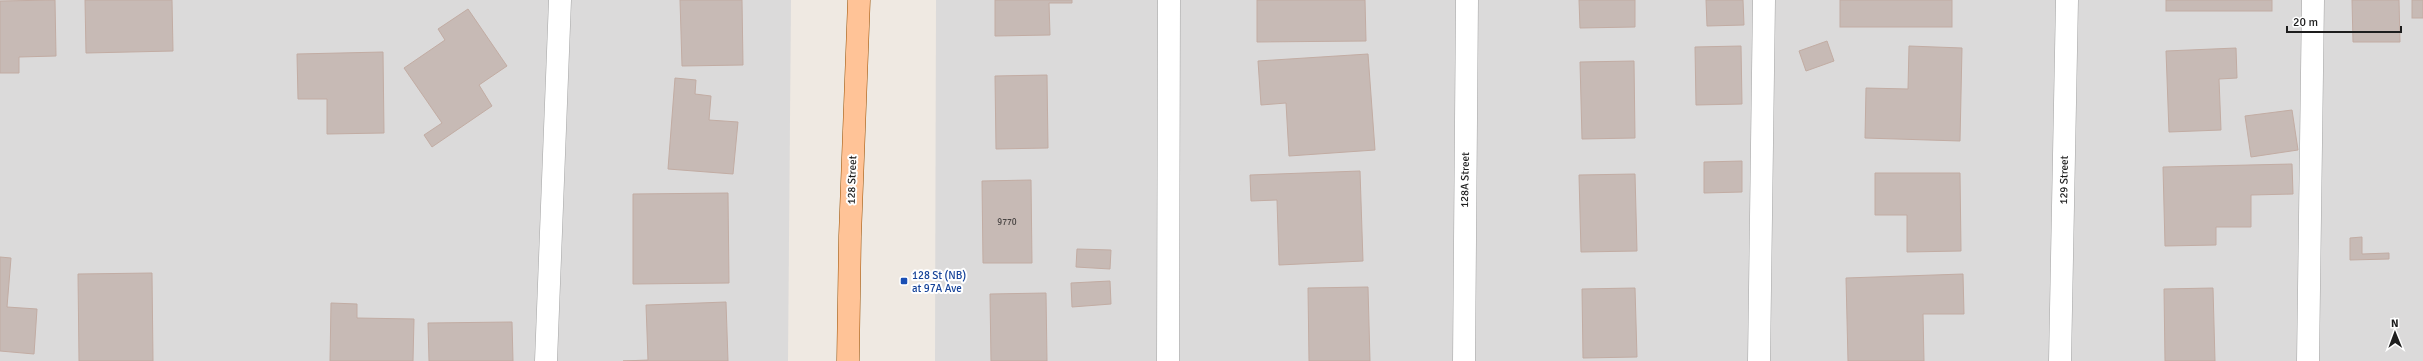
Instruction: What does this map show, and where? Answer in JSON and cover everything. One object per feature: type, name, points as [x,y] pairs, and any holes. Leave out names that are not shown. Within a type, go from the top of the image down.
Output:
[{"type":"main road","name":"128 Street","points":[[848,361],[850,236],[859,0]]},
{"type":"street","points":[[546,361],[560,0]]},
{"type":"street","points":[[1168,361],[1169,0]]},
{"type":"street","name":"128A Street","points":[[1464,361],[1467,0]]},
{"type":"street","points":[[1759,361],[1764,0]]},
{"type":"street","name":"129 Street","points":[[2060,361],[2067,0]]},
{"type":"street","points":[[2308,361],[2313,0]]},
{"type":"shaded area","points":[[0,0],[791,0],[788,361],[0,361]]},
{"type":"shaded area","points":[[936,0],[2423,0],[2423,361],[935,361]]},
{"type":"building","points":[[55,0],[56,56],[19,57],[19,73],[0,73],[0,1]]},
{"type":"building","points":[[85,0],[172,0],[173,51],[86,53]]},
{"type":"building","points":[[680,0],[742,0],[743,65],[682,66]]},
{"type":"building","points":[[995,0],[1072,0],[1072,3],[1049,3],[1050,35],[995,36]]},
{"type":"building","points":[[1257,0],[1365,0],[1366,41],[1257,42]]},
{"type":"building","points":[[1579,0],[1635,0],[1635,27],[1580,28]]},
{"type":"building","points":[[1706,0],[1743,0],[1744,25],[1707,26]]},
{"type":"building","points":[[1840,0],[1952,0],[1952,27],[1840,27]]},
{"type":"building","points":[[2166,0],[2272,0],[2272,11],[2166,11]]},
{"type":"building","points":[[2352,0],[2399,0],[2400,42],[2353,42]]},
{"type":"building","points":[[2412,0],[2423,0],[2423,18],[2412,18]]},
{"type":"building","points":[[468,9],[507,66],[479,85],[492,106],[432,147],[424,135],[442,123],[404,68],[445,40],[438,29]]},
{"type":"building","points":[[1827,41],[1834,61],[1806,71],[1799,51]]},
{"type":"building","points":[[1741,46],[1742,104],[1696,105],[1695,47]]},
{"type":"building","points":[[1909,46],[1962,48],[1960,141],[1865,138],[1866,88],[1908,89]]},
{"type":"building","points":[[2236,48],[2237,78],[2219,79],[2221,130],[2169,132],[2166,51]]},
{"type":"building","points":[[383,52],[384,133],[327,134],[327,99],[298,99],[297,54]]},
{"type":"building","points":[[1368,54],[1375,150],[1289,156],[1286,103],[1261,105],[1258,61]]},
{"type":"building","points":[[1634,61],[1635,138],[1582,139],[1580,62]]},
{"type":"building","points":[[1047,75],[1048,148],[996,149],[995,76]]},
{"type":"building","points":[[675,78],[696,80],[695,94],[711,96],[709,120],[738,122],[733,174],[668,169]]},
{"type":"building","points":[[2292,110],[2298,150],[2251,157],[2245,116]]},
{"type":"building","points":[[1742,161],[1742,192],[1704,193],[1704,162]]},
{"type":"building","points":[[2292,164],[2293,194],[2251,195],[2251,227],[2216,227],[2216,245],[2165,246],[2163,167]]},
{"type":"building","points":[[1360,171],[1363,261],[1279,265],[1277,200],[1251,201],[1250,175]]},
{"type":"building","points":[[1875,173],[1960,173],[1961,251],[1907,252],[1907,215],[1875,215]]},
{"type":"building","points":[[1635,174],[1637,251],[1581,252],[1579,175]]},
{"type":"building","points":[[1031,180],[1032,263],[983,263],[982,181]]},
{"type":"building","points":[[728,193],[729,283],[633,284],[633,194]]},
{"type":"building","points":[[2362,237],[2362,254],[2389,253],[2389,259],[2350,260],[2350,238]]},
{"type":"building","points":[[1077,249],[1111,250],[1110,269],[1076,267]]},
{"type":"building","points":[[0,257],[11,258],[7,307],[37,309],[34,354],[0,351]]},
{"type":"building","points":[[152,273],[153,361],[79,361],[78,274]]},
{"type":"building","points":[[1963,274],[1964,314],[1923,314],[1924,361],[1848,361],[1846,278]]},
{"type":"building","points":[[1110,281],[1111,304],[1072,307],[1071,283]]},
{"type":"building","points":[[1368,287],[1370,361],[1309,361],[1308,288]]},
{"type":"building","points":[[1635,288],[1637,357],[1583,358],[1582,289]]},
{"type":"building","points":[[2213,288],[2215,361],[2165,361],[2164,289]]},
{"type":"building","points":[[1046,293],[1047,361],[991,361],[990,294]]},
{"type":"building","points":[[726,302],[728,361],[623,361],[648,360],[646,305]]},
{"type":"building","points":[[331,303],[357,304],[357,318],[414,319],[413,361],[330,361]]},
{"type":"building","points":[[512,322],[513,361],[429,361],[428,323]]},
{"type":"place","name":"128 St (NB) at 97A Ave","points":[[904,281]]}]
